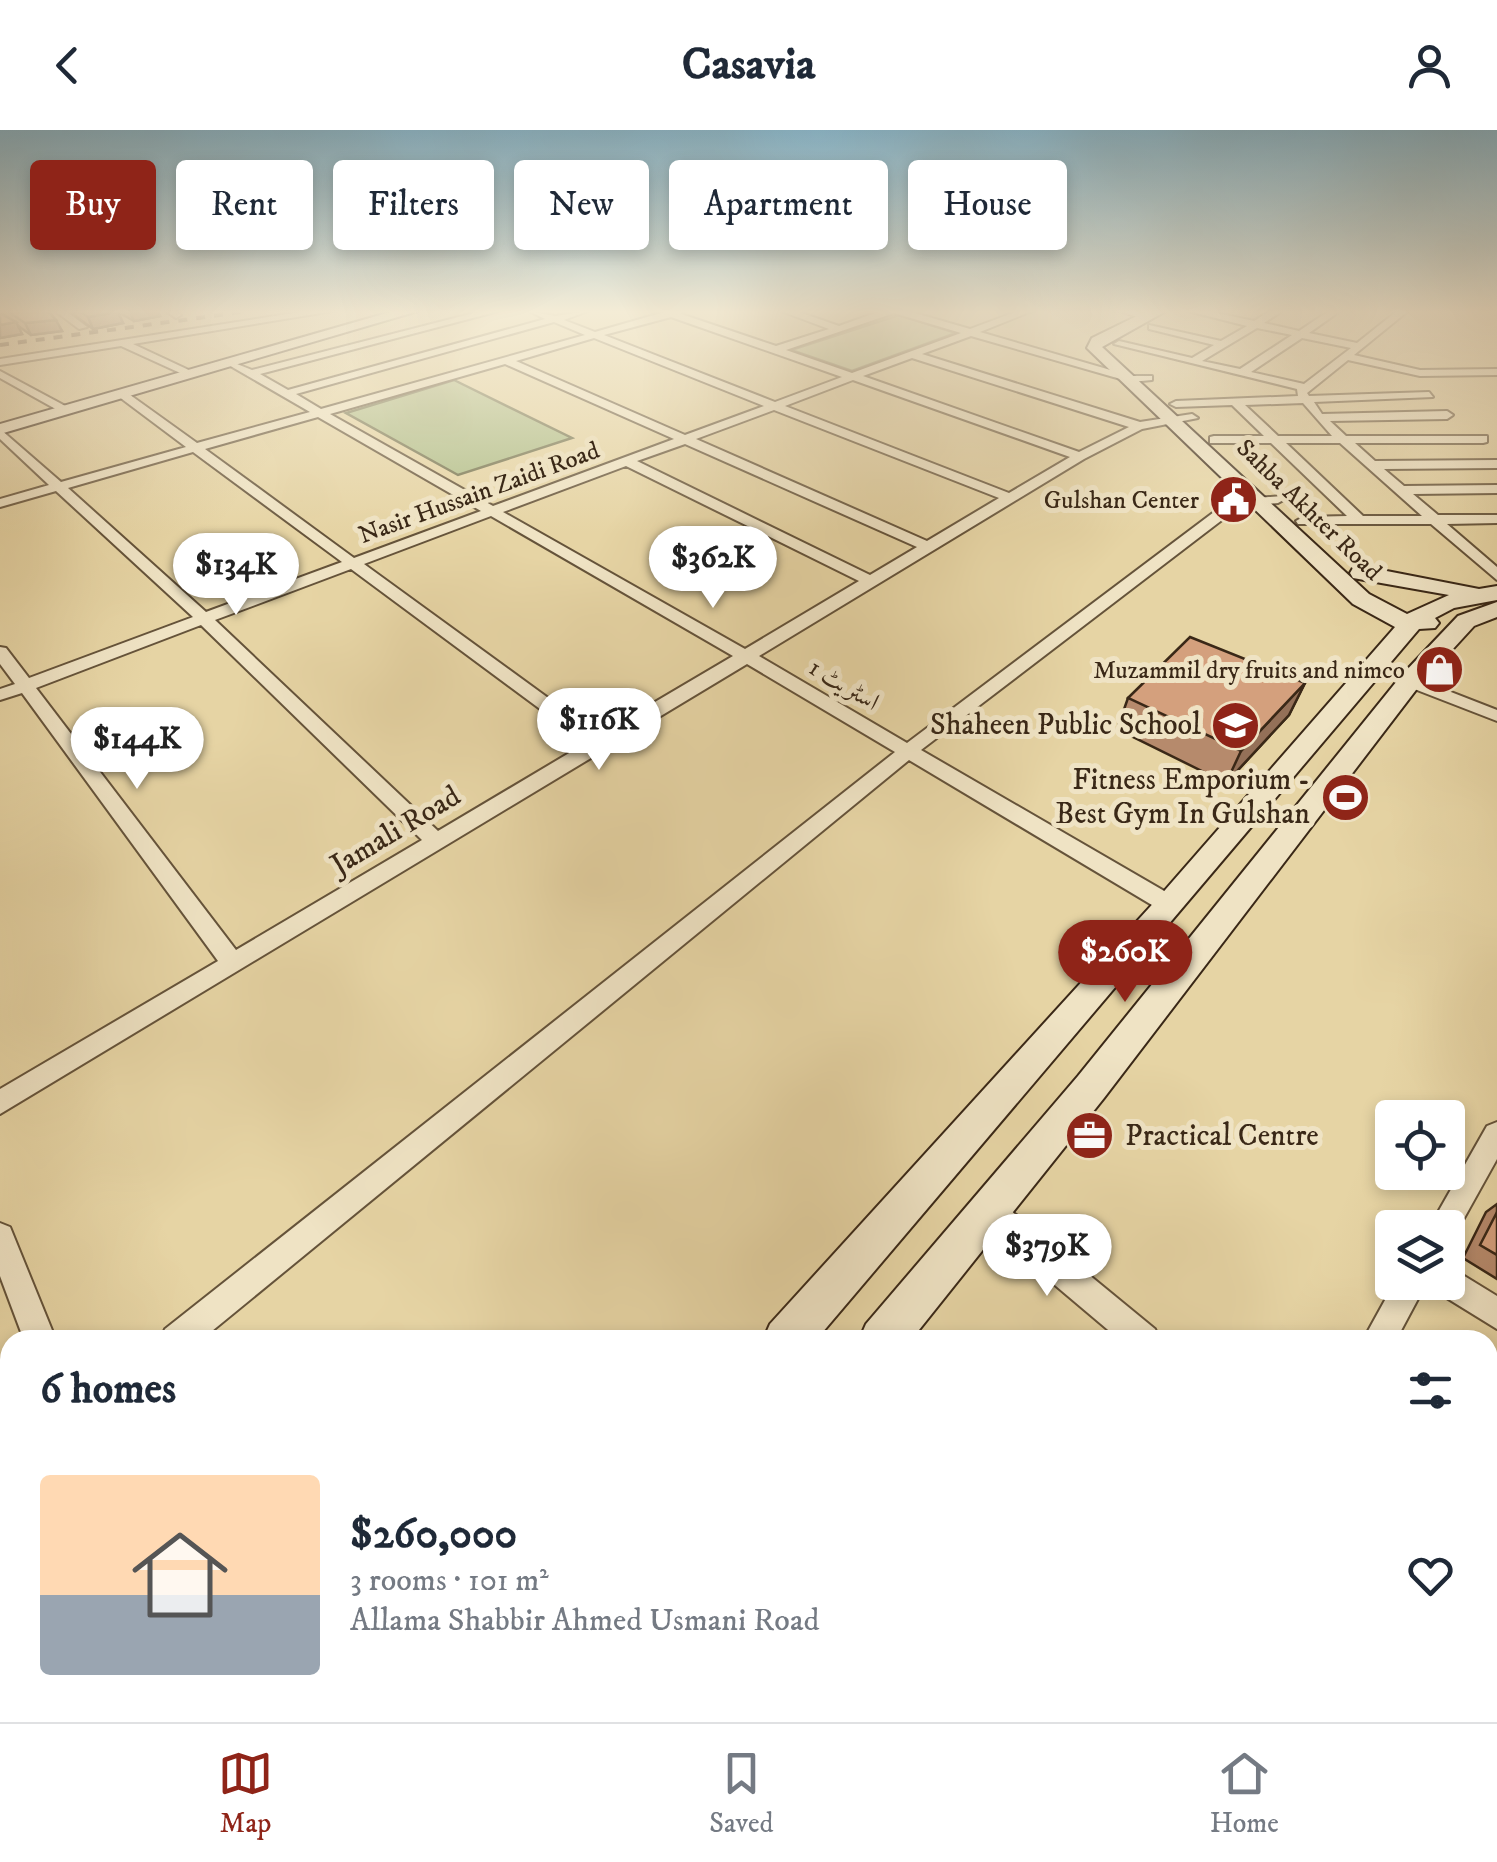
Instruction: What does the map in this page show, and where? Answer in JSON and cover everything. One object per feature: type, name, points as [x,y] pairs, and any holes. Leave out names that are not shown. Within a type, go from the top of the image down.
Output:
[{"type":"main road","points":[[0,431],[151,385]]},
{"type":"main road","name":"Sahba Akhter Road","points":[[1147,385],[1268,500],[1373,608],[1387,618],[1414,622]]},
{"type":"main road","name":"Sahba Akhter Road","points":[[1180,414],[1214,440],[1268,500],[1303,521],[1361,573],[1414,622],[1438,652]]},
{"type":"main road","points":[[1361,573],[1486,604]]},
{"type":"main road","points":[[795,1330],[1414,622],[1432,607],[1486,604]]},
{"type":"main road","points":[[890,1330],[1410,682],[1486,604]]},
{"type":"street","points":[[19,385],[66,410]]},
{"type":"street","name":"اسٹریٹ 1","points":[[274,385],[1170,905]]},
{"type":"street","points":[[288,393],[316,385]]},
{"type":"street","points":[[0,502],[418,385]]},
{"type":"street","points":[[564,385],[928,547]]},
{"type":"street","points":[[722,385],[1010,498]]},
{"type":"street","name":"Nasir Hussain Zaidi Road","points":[[0,694],[835,385]]},
{"type":"street","points":[[876,385],[1080,456]]},
{"type":"street","points":[[1011,385],[1139,426]]},
{"type":"street","points":[[1279,385],[1305,394],[1319,418],[1497,575]]},
{"type":"street","points":[[1305,394],[1314,385]]},
{"type":"street","points":[[122,394],[599,744]]},
{"type":"street","name":"Jamali Road","points":[[0,1103],[1080,456],[1139,426],[1236,403],[1305,394],[1429,394]]},
{"type":"street","points":[[1236,403],[1358,520]]},
{"type":"street","points":[[1319,418],[1447,414]]},
{"type":"street","points":[[0,431],[204,619],[436,842]]},
{"type":"street","points":[[1214,440],[1483,438]]},
{"type":"street","points":[[628,462],[871,581]]},
{"type":"street","points":[[1371,465],[1497,464]]},
{"type":"street","points":[[1399,490],[1497,489]]},
{"type":"street","points":[[188,1330],[908,752],[1235,503],[1268,500]]},
{"type":"street","points":[[1303,521],[1497,519]]},
{"type":"street","points":[[0,652],[233,964]]},
{"type":"street","points":[[1410,682],[1497,716]]},
{"type":"street","points":[[1454,1210],[1497,1134]]},
{"type":"street","points":[[989,1211],[1132,1330]]},
{"type":"street","points":[[0,1238],[36,1330]]},
{"type":"street","points":[[1465,1292],[1497,1314]]},
{"type":"street","points":[[1386,1330],[1402,1300]]},
{"type":"green space","points":[[437,385],[465,385],[572,438],[458,475],[346,413]]},
{"type":"building","points":[[1190,637],[1305,683],[1241,751],[1128,698]]},
{"type":"building","points":[[1497,1212],[1497,1255],[1480,1245]]},
{"type":"place","name":"Gulshan Center","points":[[1234,500]]},
{"type":"place","name":"Muzammil dry fruits and nimco","points":[[1440,670]]},
{"type":"place","name":"Shaheen Public School","points":[[1236,725]]},
{"type":"place","name":"Fitness Emporium - Best Gym In Gulshan","points":[[1345,797]]},
{"type":"place","name":"Practical Centre","points":[[1090,1136]]}]
